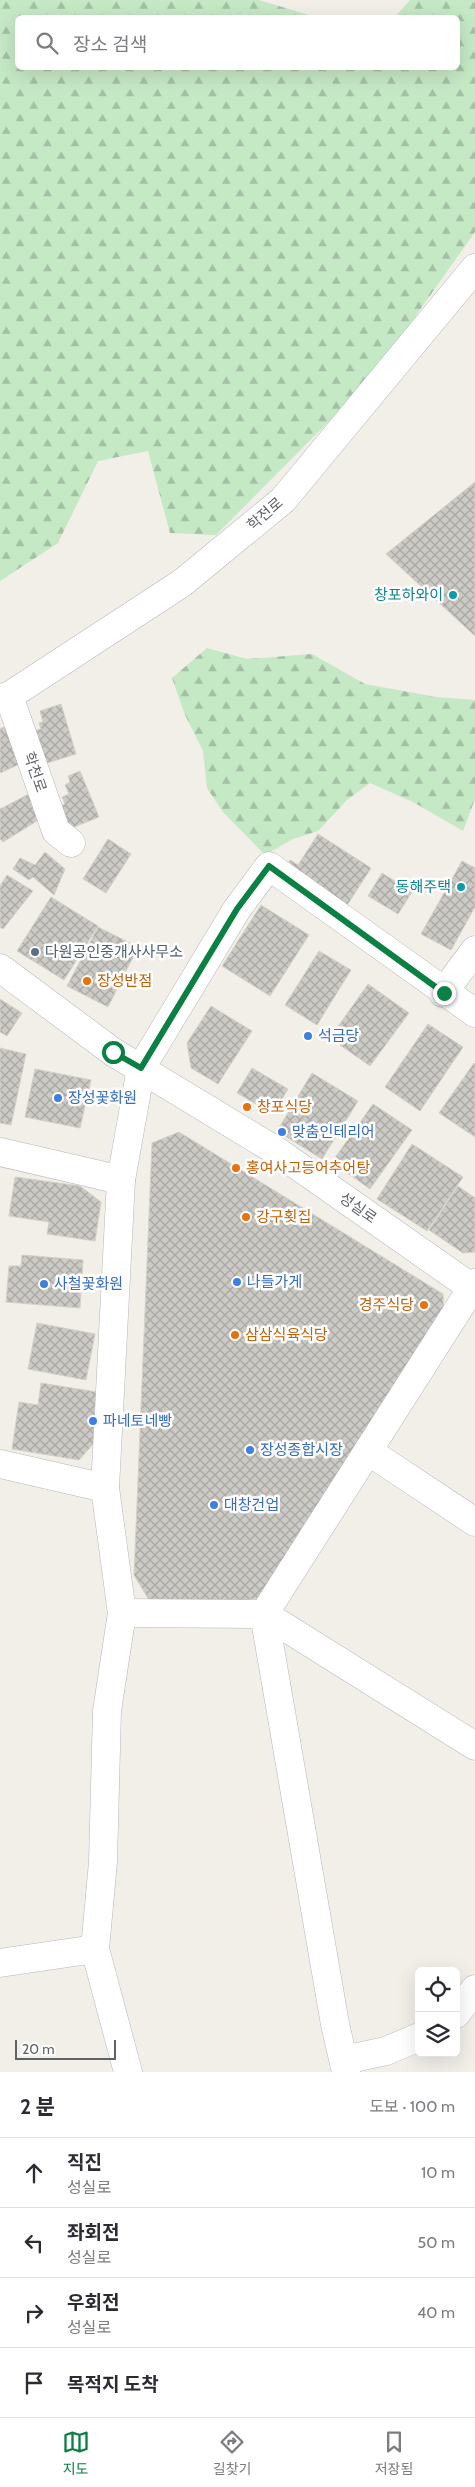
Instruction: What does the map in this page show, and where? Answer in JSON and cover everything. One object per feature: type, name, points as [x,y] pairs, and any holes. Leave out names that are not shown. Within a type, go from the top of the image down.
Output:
[{"type":"street","name":"학전로","points":[[4,697],[182,583],[283,500],[475,268]]},
{"type":"street","name":"학천로","points":[[4,697],[56,831],[71,843]]},
{"type":"street","points":[[128,2072],[95,1949],[103,1862],[107,1711],[122,1613],[105,1488],[121,1180],[141,1068],[237,909],[269,866],[444,993],[475,1013]]},
{"type":"street","points":[[444,993],[475,950]]},
{"type":"street","name":"성실로","points":[[0,968],[113,1052],[278,1152],[474,1287],[264,1614]]},
{"type":"street","points":[[0,1152],[121,1180]]},
{"type":"street","points":[[368,1451],[475,1522]]},
{"type":"street","points":[[0,1464],[105,1488]]},
{"type":"street","points":[[122,1613],[264,1614],[475,1746]]},
{"type":"street","points":[[264,1614],[335,2024],[345,2066],[415,2039]]},
{"type":"street","points":[[0,1963],[95,1949]]},
{"type":"street","points":[[458,2012],[475,1989]]},
{"type":"green space","points":[[0,0],[259,0],[308,15],[15,15],[15,70],[460,70],[460,15],[397,15],[410,0],[475,0],[475,232],[371,379],[216,535],[170,533],[148,451],[98,461],[58,543],[0,581]]},
{"type":"green space","points":[[207,648],[247,659],[312,654],[365,684],[436,697],[475,700],[475,799],[463,831],[413,802],[370,783],[347,800],[318,831],[293,839],[265,855],[223,812],[207,788],[203,751],[185,715],[172,678]]},
{"type":"building","name":"창포하와이","points":[[475,482],[475,636],[386,554]]},
{"type":"building","points":[[61,704],[76,754],[44,764],[34,731],[41,729],[39,723],[43,722],[40,711]]},
{"type":"building","points":[[4,727],[22,763],[0,773],[0,729]]},
{"type":"building","points":[[80,771],[99,817],[69,829],[59,807],[65,804],[62,797],[69,794],[65,785],[70,782],[68,776]]},
{"type":"building","points":[[29,794],[45,816],[3,842],[0,839],[0,809]]},
{"type":"building","points":[[318,834],[371,868],[346,907],[285,869],[290,860],[298,865]]},
{"type":"building","points":[[108,839],[131,854],[106,893],[83,879]]},
{"type":"building","points":[[45,852],[65,869],[54,895],[33,877],[29,880],[13,869],[20,858],[35,865]]},
{"type":"building","name":"동해주택","points":[[462,861],[475,868],[475,907],[451,950],[421,934]]},
{"type":"building","points":[[382,873],[412,892],[398,914],[368,896]]},
{"type":"building","points":[[7,875],[33,891],[3,929],[0,927],[0,886]]},
{"type":"building","points":[[51,897],[98,926],[64,980],[17,951]]},
{"type":"building","points":[[261,905],[309,935],[270,996],[222,966]]},
{"type":"building","points":[[98,927],[138,947],[108,1007],[67,986]]},
{"type":"building","points":[[319,951],[351,970],[317,1025],[285,1005]]},
{"type":"building","points":[[368,984],[409,1013],[370,1066],[330,1038]]},
{"type":"building","points":[[0,999],[22,1013],[7,1036],[0,1032]]},
{"type":"building","points":[[211,1006],[252,1031],[218,1084],[191,1068],[187,1043]]},
{"type":"building","points":[[428,1024],[463,1047],[420,1111],[385,1087]]},
{"type":"building","points":[[0,1048],[26,1054],[11,1125],[0,1123]]},
{"type":"building","points":[[475,1064],[475,1137],[439,1113]]},
{"type":"building","points":[[252,1068],[288,1089],[273,1114],[237,1093]]},
{"type":"building","name":"장성꽃화원","points":[[35,1069],[91,1080],[80,1128],[25,1117]]},
{"type":"building","points":[[312,1073],[358,1101],[322,1159],[277,1131]]},
{"type":"building","points":[[373,1104],[412,1130],[370,1189],[332,1162]]},
{"type":"building","name":"장성종합시장","points":[[179,1132],[443,1294],[444,1325],[262,1597],[237,1602],[149,1600],[134,1575],[152,1143]]},
{"type":"building","points":[[412,1144],[463,1177],[427,1231],[377,1199]]},
{"type":"building","points":[[15,1177],[80,1186],[101,1202],[95,1241],[47,1234],[49,1222],[9,1216]]},
{"type":"building","points":[[458,1186],[475,1198],[475,1252],[463,1253],[429,1230]]},
{"type":"building","name":"사철꽃화원","points":[[22,1255],[83,1260],[80,1308],[6,1302],[9,1266],[21,1266]]},
{"type":"building","points":[[37,1323],[95,1334],[86,1380],[28,1369]]},
{"type":"building","points":[[41,1383],[103,1393],[95,1442],[79,1460],[12,1449],[19,1402],[38,1405]]},
{"type":"place","name":"창포하와이","points":[[453,595]]},
{"type":"place","name":"동해주택","points":[[461,887]]},
{"type":"place","name":"다원공인중개사사무소","points":[[35,952]]},
{"type":"place","name":"장성반점","points":[[87,981]]},
{"type":"place","name":"석금당","points":[[308,1036]]},
{"type":"place","name":"장성꽃화원","points":[[58,1098]]},
{"type":"place","name":"창포식당","points":[[247,1107]]},
{"type":"place","name":"맞춤인테리어","points":[[282,1132]]},
{"type":"place","name":"홍여사고등어추어탕","points":[[236,1168]]},
{"type":"place","name":"강구횟집","points":[[246,1217]]},
{"type":"place","name":"나들가게","points":[[237,1282]]},
{"type":"place","name":"사철꽃화원","points":[[44,1284]]},
{"type":"place","name":"경주식당","points":[[424,1305]]},
{"type":"place","name":"삼삼식육식당","points":[[235,1335]]},
{"type":"place","name":"파네토네빵","points":[[93,1421]]},
{"type":"place","name":"장성종합시장","points":[[250,1450]]},
{"type":"place","name":"대창건업","points":[[214,1505]]},
{"type":"route","points":[[113,1052],[141,1068],[237,909],[269,866],[444,993]]}]
